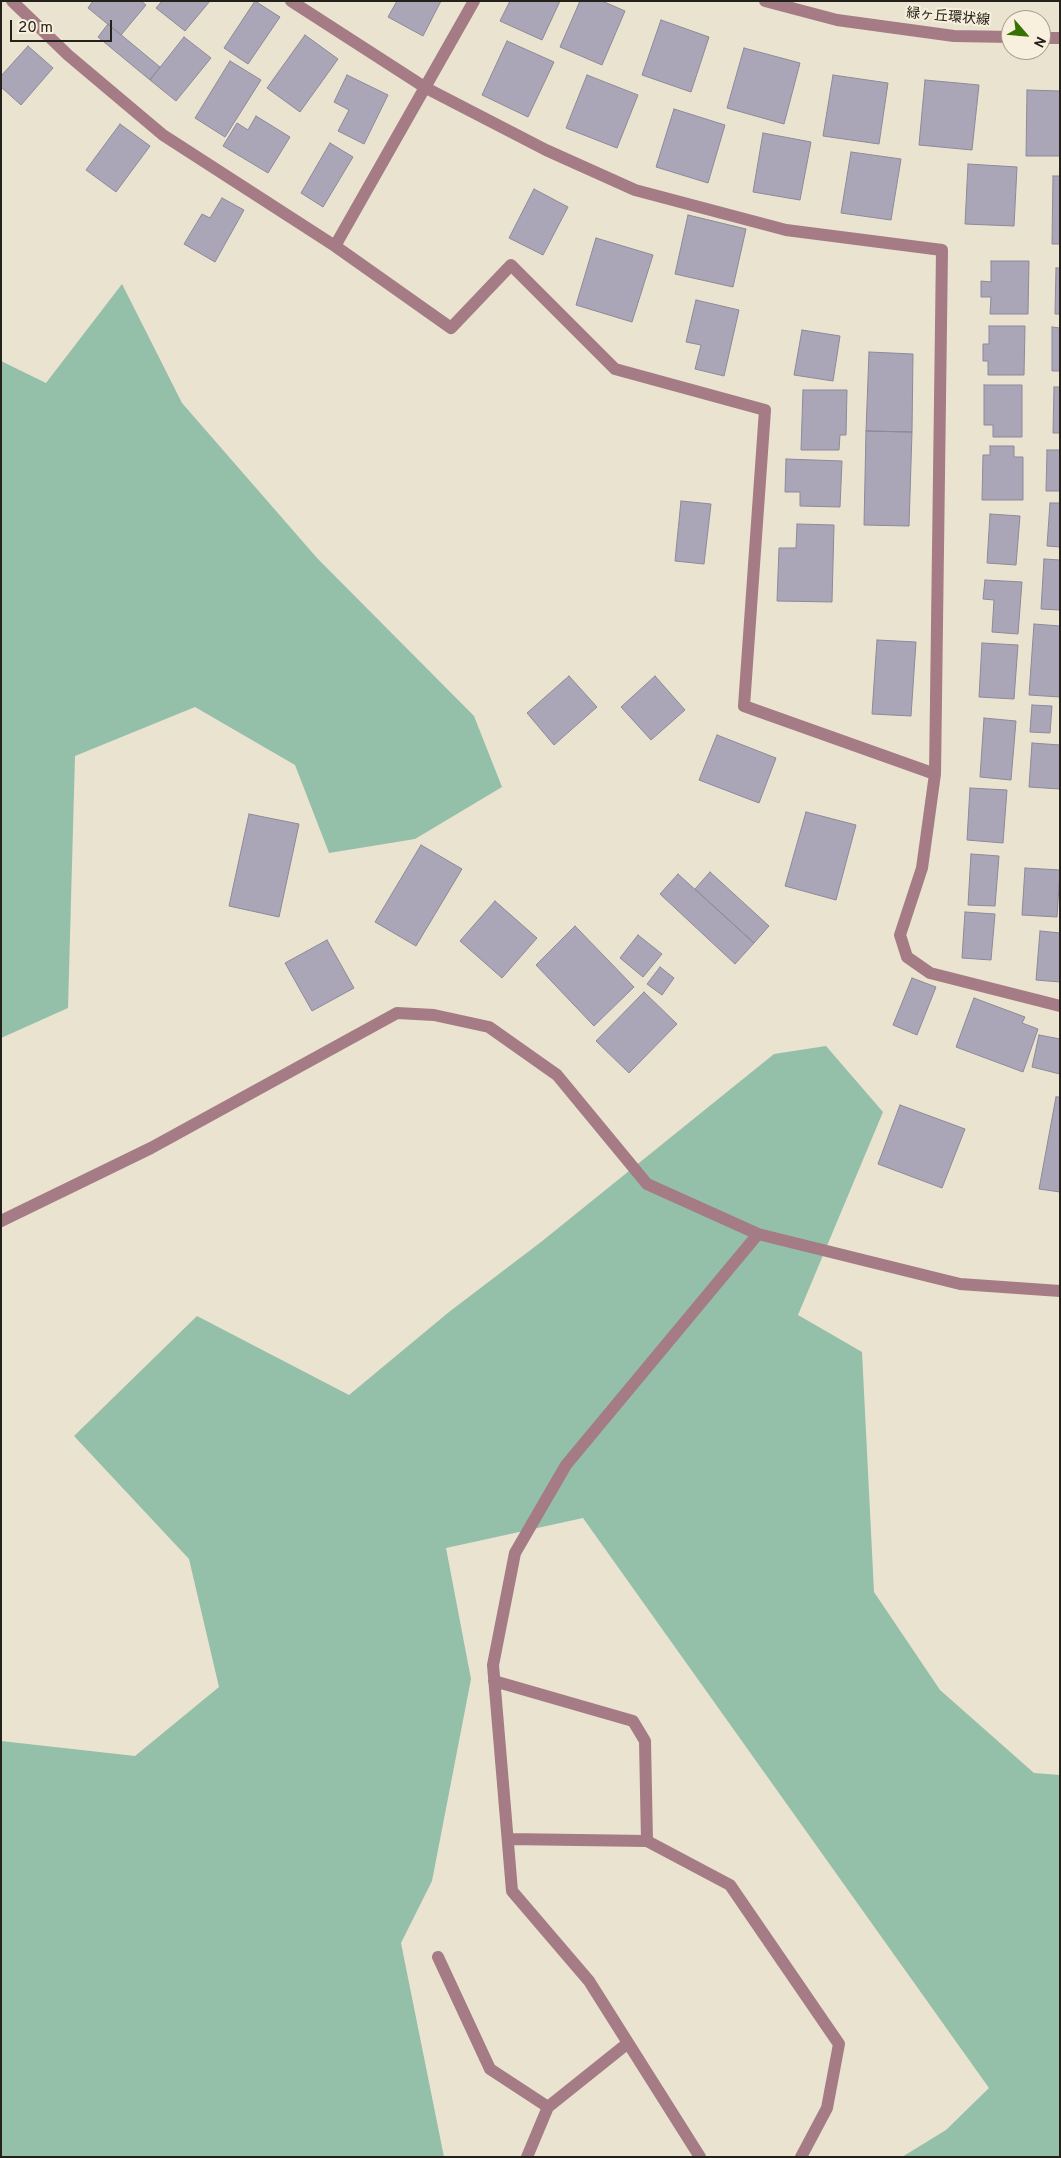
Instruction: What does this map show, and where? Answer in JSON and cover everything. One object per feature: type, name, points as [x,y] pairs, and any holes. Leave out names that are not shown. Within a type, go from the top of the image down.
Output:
[{"type":"street","points":[[12,1],[68,55],[163,135],[335,246],[451,328],[511,265],[615,369],[765,410],[744,706],[935,774]]},
{"type":"street","points":[[291,1],[426,88],[546,150],[636,190],[786,230],[942,250],[935,774],[922,868],[900,934],[907,957],[930,973],[1060,1006]]},
{"type":"street","points":[[335,246],[474,1]]},
{"type":"street","name":"緑ヶ丘環状線","points":[[765,1],[837,20],[954,36],[1001,37]]},
{"type":"street","points":[[1,1221],[151,1148],[397,1013],[434,1015],[488,1027],[556,1075],[647,1184],[758,1234],[960,1284],[1060,1291]]},
{"type":"street","points":[[700,2157],[589,1981],[512,1891],[493,1665],[515,1553],[566,1465],[758,1234]]},
{"type":"street","points":[[494,1681],[633,1721],[645,1741],[647,1840]]},
{"type":"street","points":[[508,1839],[647,1840],[730,1884],[839,2044],[827,2108],[801,2157]]},
{"type":"street","points":[[438,1957],[490,2069],[548,2107]]},
{"type":"street","points":[[527,2157],[548,2107],[628,2043]]},
{"type":"green space","points":[[122,284],[182,403],[317,558],[474,716],[502,787],[415,839],[329,853],[295,765],[195,707],[75,756],[68,1008],[1,1038],[1,361],[46,383]]},
{"type":"green space","points":[[826,1046],[883,1112],[798,1315],[862,1352],[874,1592],[940,1690],[1034,1773],[1060,1775],[1060,2157],[902,2157],[946,2130],[989,2088],[583,1518],[446,1548],[471,1679],[432,1881],[401,1943],[444,2157],[1,2157],[1,1741],[135,1756],[219,1687],[189,1559],[74,1436],[197,1316],[349,1395],[449,1312],[541,1242],[774,1054]]},
{"type":"building","points":[[93,1],[141,1],[146,5],[121,35],[88,8]]},
{"type":"building","points":[[162,1],[210,1],[185,31],[156,8]]},
{"type":"building","points":[[255,1],[280,17],[248,64],[224,48]]},
{"type":"building","points":[[397,1],[441,1],[423,36],[388,17]]},
{"type":"building","points":[[510,1],[560,1],[542,40],[500,21]]},
{"type":"building","points":[[580,1],[602,1],[625,11],[602,65],[560,47]]},
{"type":"building","points":[[661,20],[709,37],[691,92],[642,75]]},
{"type":"building","points":[[108,24],[160,67],[150,80],[98,37]]},
{"type":"building","points":[[305,35],[338,59],[300,112],[267,88]]},
{"type":"building","points":[[184,37],[211,58],[176,101],[150,80]]},
{"type":"building","points":[[507,41],[554,62],[528,117],[482,95]]},
{"type":"building","points":[[28,46],[53,68],[21,105],[1,87],[1,76]]},
{"type":"building","points":[[744,48],[800,63],[784,124],[727,108]]},
{"type":"building","points":[[230,61],[261,80],[225,137],[195,118]]},
{"type":"building","points":[[347,75],[388,95],[364,144],[338,131],[349,110],[334,102]]},
{"type":"building","points":[[587,75],[638,95],[617,148],[566,128]]},
{"type":"building","points":[[833,75],[888,83],[879,144],[823,136]]},
{"type":"building","points":[[925,80],[979,85],[972,150],[919,145]]},
{"type":"building","points":[[1027,90],[1060,91],[1060,156],[1026,156]]},
{"type":"building","points":[[674,109],[725,125],[708,183],[656,167]]},
{"type":"building","points":[[256,116],[290,137],[268,173],[223,146],[237,123],[248,130]]},
{"type":"building","points":[[120,124],[150,146],[116,192],[86,170]]},
{"type":"building","points":[[763,133],[811,142],[800,200],[753,192]]},
{"type":"building","points":[[330,143],[353,157],[323,207],[301,193]]},
{"type":"building","points":[[851,152],[901,159],[891,220],[841,213]]},
{"type":"building","points":[[968,164],[1017,167],[1014,226],[965,224]]},
{"type":"building","points":[[1053,176],[1060,176],[1060,244],[1052,244]]},
{"type":"building","points":[[534,189],[568,207],[543,255],[509,238]]},
{"type":"building","points":[[222,198],[244,210],[215,262],[184,244],[202,214],[210,218]]},
{"type":"building","points":[[688,215],[746,229],[733,287],[675,274]]},
{"type":"building","points":[[596,238],[653,255],[632,322],[576,305]]},
{"type":"building","points":[[991,261],[1029,261],[1028,314],[990,314],[991,297],[981,297],[981,281],[991,282]]},
{"type":"building","points":[[1056,268],[1060,268],[1060,314],[1055,314]]},
{"type":"building","points":[[696,300],[739,310],[724,376],[695,369],[701,345],[686,342]]},
{"type":"building","points":[[989,326],[1025,326],[1024,375],[988,375],[988,361],[983,361],[983,344],[989,344]]},
{"type":"building","points":[[1052,327],[1060,328],[1060,371],[1052,371]]},
{"type":"building","points":[[802,330],[840,336],[833,381],[794,375]]},
{"type":"building","points":[[869,352],[913,354],[912,432],[866,431]]},
{"type":"building","points":[[984,385],[1022,385],[1022,437],[993,437],[993,425],[984,425]]},
{"type":"building","points":[[1054,387],[1060,387],[1060,433],[1053,433]]},
{"type":"building","points":[[803,390],[847,390],[846,435],[840,435],[839,450],[801,450]]},
{"type":"building","points":[[866,431],[912,432],[909,526],[864,525]]},
{"type":"building","points":[[990,446],[1014,446],[1014,457],[1023,457],[1023,500],[982,500],[983,455],[990,455]]},
{"type":"building","points":[[1047,450],[1060,450],[1060,491],[1046,491]]},
{"type":"building","points":[[786,459],[842,461],[840,507],[800,506],[800,492],[785,492]]},
{"type":"building","points":[[681,501],[711,504],[704,564],[675,561]]},
{"type":"building","points":[[1050,503],[1060,503],[1060,547],[1047,546]]},
{"type":"building","points":[[990,514],[1020,516],[1016,565],[987,563]]},
{"type":"building","points":[[797,524],[834,525],[832,602],[777,601],[779,548],[796,548]]},
{"type":"building","points":[[1044,559],[1060,560],[1060,610],[1041,609]]},
{"type":"building","points":[[985,580],[1022,582],[1018,634],[992,632],[994,600],[983,599]]},
{"type":"building","points":[[1034,624],[1060,626],[1060,697],[1029,695]]},
{"type":"building","points":[[877,640],[916,642],[911,716],[872,714]]},
{"type":"building","points":[[982,643],[1018,645],[1014,699],[979,697]]},
{"type":"building","points":[[569,676],[597,707],[554,745],[527,713]]},
{"type":"building","points":[[655,676],[685,710],[651,740],[621,707]]},
{"type":"building","points":[[1032,705],[1052,706],[1050,733],[1030,732]]},
{"type":"building","points":[[984,718],[1016,721],[1011,780],[980,777]]},
{"type":"building","points":[[717,735],[776,758],[759,803],[699,780]]},
{"type":"building","points":[[1032,743],[1060,745],[1060,789],[1029,787]]},
{"type":"building","points":[[970,788],[1007,790],[1003,843],[967,840]]},
{"type":"building","points":[[806,812],[856,825],[836,900],[785,886]]},
{"type":"building","points":[[249,814],[299,824],[279,917],[229,906]]},
{"type":"building","points":[[421,845],[462,869],[416,946],[375,922]]},
{"type":"building","points":[[971,854],[999,856],[995,906],[968,905]]},
{"type":"building","points":[[1025,868],[1060,870],[1057,917],[1022,915]]},
{"type":"building","points":[[710,872],[769,926],[754,943],[695,889]]},
{"type":"building","points":[[678,874],[754,943],[735,964],[660,894]]},
{"type":"building","points":[[495,901],[537,938],[502,978],[460,941]]},
{"type":"building","points":[[965,912],[995,914],[991,960],[962,958]]},
{"type":"building","points":[[575,926],[634,987],[594,1026],[536,965]]},
{"type":"building","points":[[1040,931],[1060,933],[1060,982],[1036,980]]},
{"type":"building","points":[[638,935],[662,954],[643,977],[620,958]]},
{"type":"building","points":[[327,940],[354,988],[312,1011],[285,963]]},
{"type":"building","points":[[660,967],[674,978],[662,995],[647,984]]},
{"type":"building","points":[[912,978],[936,987],[917,1035],[893,1025]]},
{"type":"building","points":[[644,992],[677,1024],[629,1073],[596,1041]]},
{"type":"building","points":[[974,998],[1025,1017],[1022,1023],[1038,1029],[1023,1072],[956,1047]]},
{"type":"building","points":[[1039,1035],[1060,1039],[1060,1074],[1032,1067]]},
{"type":"building","points":[[1056,1097],[1060,1097],[1060,1192],[1039,1189]]},
{"type":"building","points":[[900,1105],[965,1129],[942,1188],[878,1164]]}]
